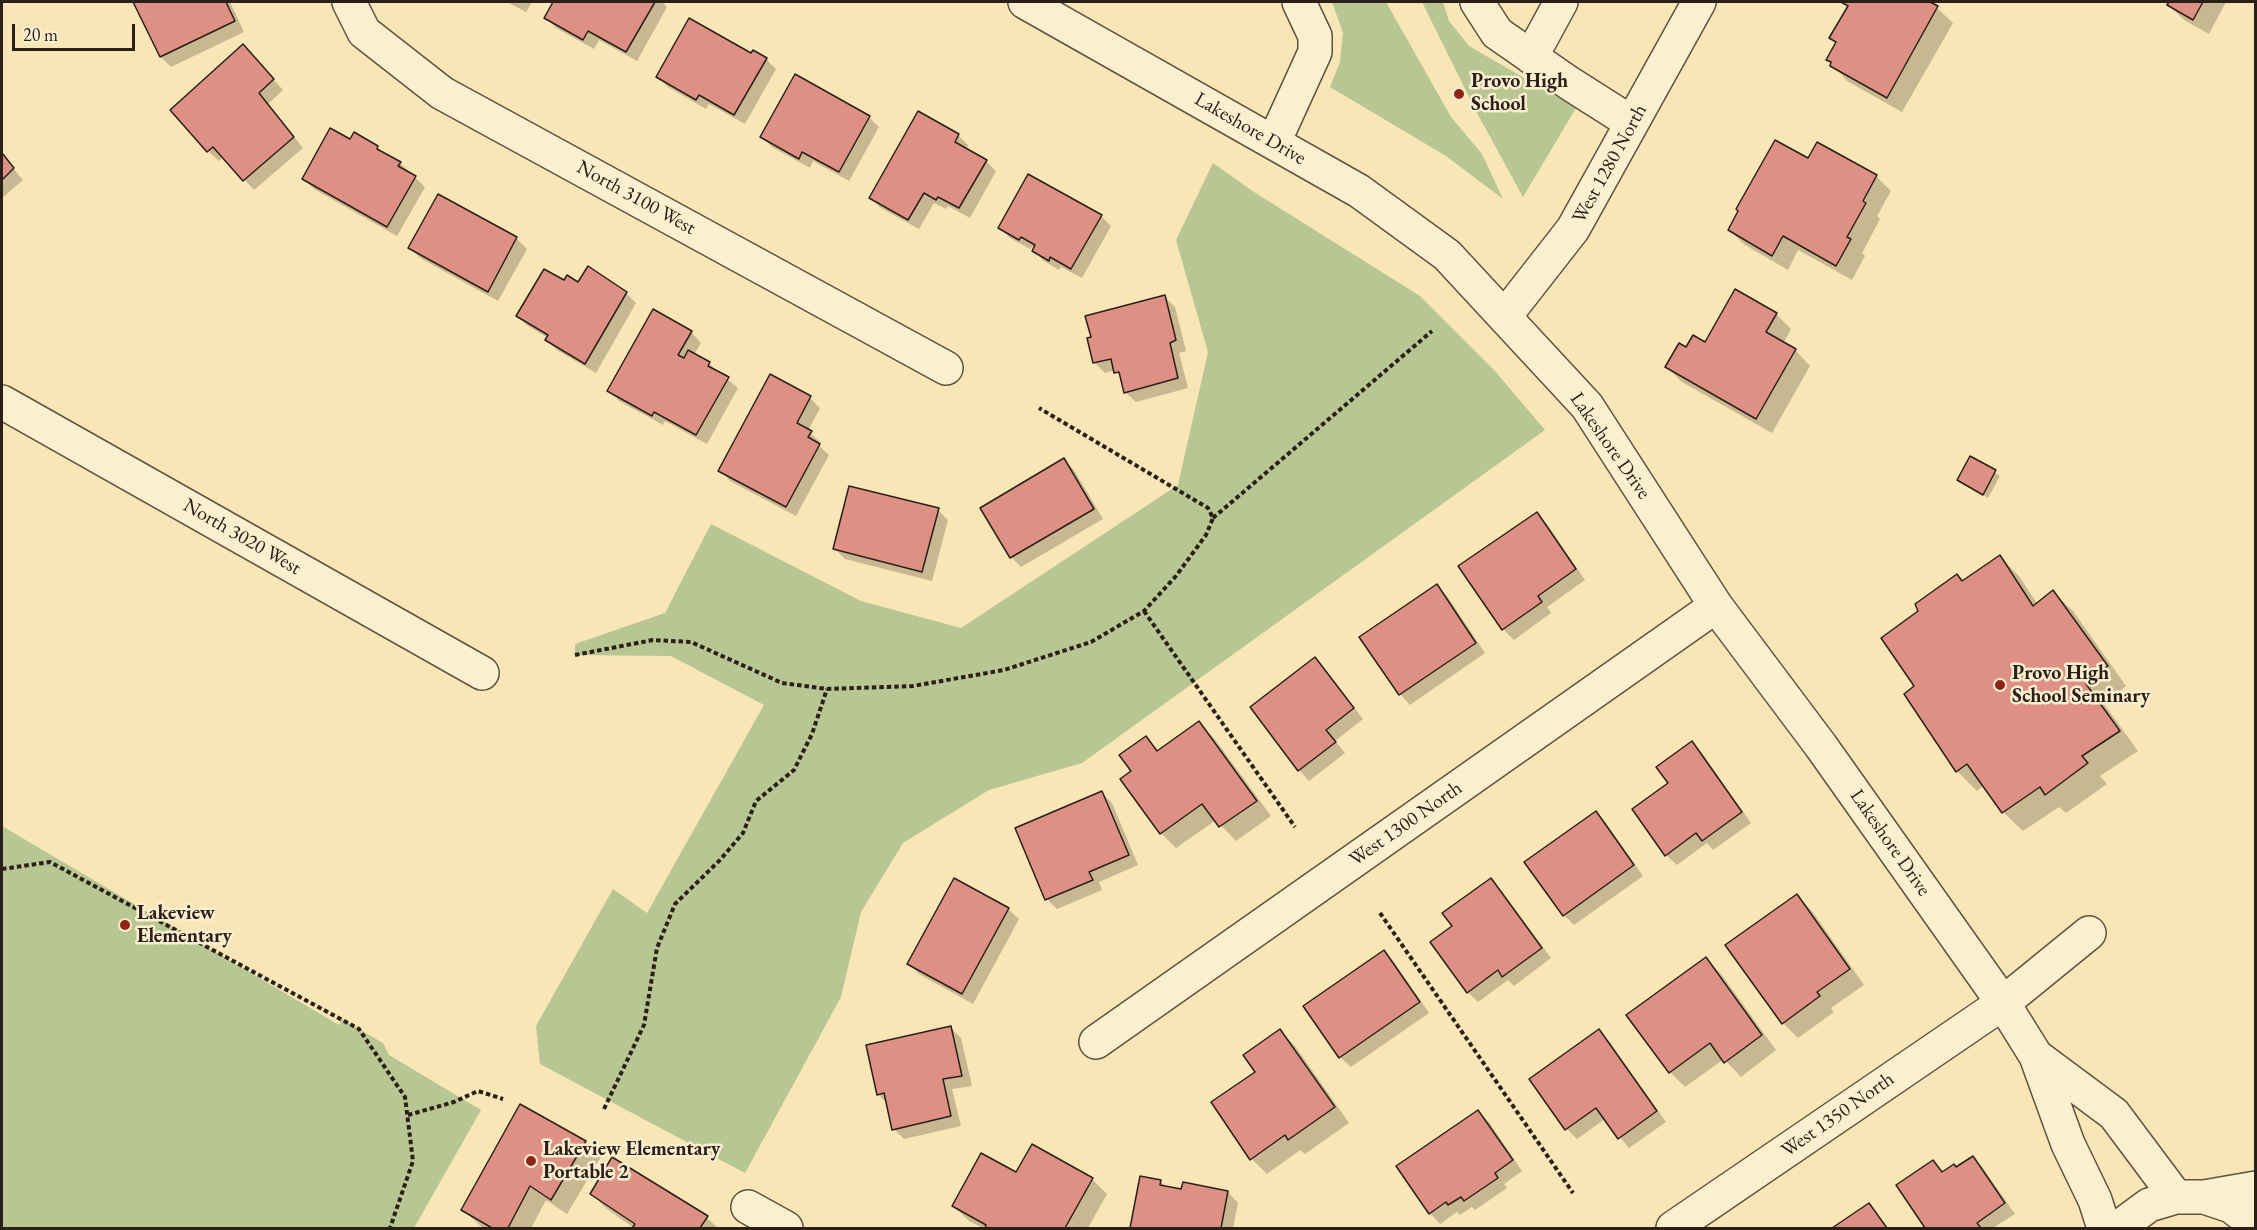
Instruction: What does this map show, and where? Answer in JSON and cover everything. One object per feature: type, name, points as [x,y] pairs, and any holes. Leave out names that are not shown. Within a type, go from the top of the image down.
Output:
[{"type":"street","name":"North 3100 West","points":[[349,2],[364,32],[442,93],[946,368]]},
{"type":"street","name":"Lakeshore Drive","points":[[1025,2],[1359,191],[1447,255],[1587,406],[1716,606],[1821,746],[2002,1003],[2036,1056],[2068,1144],[2095,1200],[2104,1228]]},
{"type":"street","points":[[1274,142],[1315,52],[1315,36],[1299,2]]},
{"type":"street","points":[[1477,2],[1497,33],[1632,123]]},
{"type":"street","points":[[1531,57],[1561,2]]},
{"type":"street","name":"West 1280 North","points":[[1504,316],[1573,229],[1700,2]]},
{"type":"street","name":"North 3020 West","points":[[2,402],[482,673]]},
{"type":"street","name":"West 1300 North","points":[[1096,1042],[1716,606]]},
{"type":"street","name":"West 1350 North","points":[[1673,1228],[2002,1003],[2089,933]]},
{"type":"street","name":"Lakeshore Drive","points":[[2036,1056],[2114,1114],[2190,1197]]},
{"type":"street","points":[[2121,1228],[2149,1205],[2256,1188]]},
{"type":"street","points":[[2190,1197],[2231,1206],[2256,1225]]},
{"type":"street","points":[[747,1206],[786,1228]]},
{"type":"path","points":[[575,655],[652,640],[691,642],[782,683],[827,689],[913,686],[1004,670],[1091,642],[1144,611],[1176,576],[1206,535],[1213,518],[1432,331]]},
{"type":"path","points":[[1039,408],[1208,508],[1213,518]]},
{"type":"path","points":[[1144,611],[1295,827]]},
{"type":"path","points":[[604,1109],[644,1025],[657,948],[675,904],[720,860],[743,833],[756,801],[794,770],[812,734],[827,689]]},
{"type":"path","points":[[2,869],[50,862],[359,1029],[405,1097],[408,1115],[414,1161],[390,1228]]},
{"type":"path","points":[[1380,913],[1573,1193]]},
{"type":"path","points":[[408,1115],[454,1102],[478,1091],[503,1099]]},
{"type":"green space","points":[[1332,2],[1386,2],[1451,117],[1482,154],[1503,199],[1446,156],[1330,87],[1340,62],[1343,33]]},
{"type":"green space","points":[[1422,2],[1443,2],[1449,21],[1469,46],[1576,108],[1523,197],[1477,113]]},
{"type":"green space","points":[[1213,163],[1254,192],[1420,296],[1495,371],[1545,430],[1082,763],[989,790],[903,843],[861,912],[841,997],[745,1173],[540,1064],[536,1026],[613,889],[647,913],[764,705],[671,656],[575,655],[575,644],[665,613],[711,524],[861,601],[961,628],[1178,485],[1208,352],[1176,240]]},
{"type":"green space","name":"Lakeview Elementary","points":[[2,826],[339,1025],[342,1019],[383,1043],[389,1055],[481,1110],[414,1228],[2,1228]]},
{"type":"building","points":[[133,2],[226,2],[235,21],[160,57]]},
{"type":"building","points":[[553,2],[655,2],[626,52],[588,31],[583,40],[544,18]]},
{"type":"building","points":[[1841,2],[1930,2],[1938,6],[1887,98],[1830,66],[1831,62],[1826,60],[1836,42],[1829,38],[1848,6]]},
{"type":"building","points":[[2169,2],[2203,2],[2193,20],[2167,5]]},
{"type":"building","points":[[689,18],[751,53],[753,50],[767,58],[734,115],[699,95],[696,100],[656,77]]},
{"type":"building","points":[[243,44],[274,79],[259,93],[294,137],[243,181],[213,147],[207,152],[170,110]]},
{"type":"building","points":[[795,74],[870,116],[839,172],[802,152],[799,159],[760,137]]},
{"type":"building","points":[[918,111],[959,134],[955,142],[987,160],[959,208],[938,197],[936,200],[924,193],[908,220],[869,198]]},
{"type":"building","points":[[330,128],[350,139],[354,132],[378,146],[377,149],[401,162],[398,166],[416,176],[387,227],[302,179]]},
{"type":"building","points":[[1775,140],[1808,158],[1817,142],[1877,175],[1863,201],[1866,203],[1847,237],[1851,239],[1836,266],[1783,236],[1772,256],[1728,230],[1738,211],[1736,209]]},
{"type":"building","points":[[2,153],[14,168],[2,180]]},
{"type":"building","points":[[1028,174],[1102,215],[1071,269],[1050,257],[1049,261],[1032,251],[1035,245],[1021,237],[1019,240],[998,228]]},
{"type":"building","points":[[438,194],[517,237],[488,292],[408,248]]},
{"type":"building","points":[[588,266],[627,292],[585,364],[545,340],[548,335],[516,316],[544,269],[564,280],[567,275],[578,282]]},
{"type":"building","points":[[1735,289],[1777,313],[1766,332],[1796,349],[1756,419],[1665,367],[1679,343],[1686,347],[1693,335],[1705,342]]},
{"type":"building","points":[[1165,295],[1176,340],[1170,343],[1178,378],[1124,393],[1119,372],[1114,373],[1111,359],[1093,363],[1087,338],[1091,337],[1085,316]]},
{"type":"building","points":[[653,309],[692,331],[678,355],[684,358],[688,350],[710,362],[708,366],[729,377],[696,435],[654,412],[652,416],[607,391]]},
{"type":"building","points":[[770,374],[811,396],[797,423],[812,431],[808,437],[820,444],[786,507],[718,471]]},
{"type":"building","points":[[1970,456],[1996,470],[1983,495],[1957,480]]},
{"type":"building","points":[[1064,458],[1094,509],[1010,558],[980,508]]},
{"type":"building","points":[[849,486],[939,508],[922,572],[833,549]]},
{"type":"building","points":[[1537,512],[1576,569],[1538,596],[1542,602],[1502,630],[1458,566]]},
{"type":"building","name":"Provo High School Seminary","points":[[2000,555],[2033,606],[2053,590],[2108,666],[2086,684],[2120,731],[2082,756],[2088,763],[2045,795],[2040,787],[2002,813],[1967,764],[1956,772],[1904,694],[1914,686],[1881,638],[1918,611],[1915,604],[1957,574],[1962,581]]},
{"type":"building","points":[[1437,584],[1476,643],[1399,695],[1359,637]]},
{"type":"building","points":[[1315,657],[1354,708],[1326,730],[1336,742],[1298,771],[1250,707]]},
{"type":"building","points":[[1199,721],[1257,801],[1219,827],[1202,804],[1160,834],[1120,779],[1131,771],[1119,755],[1146,736],[1157,751]]},
{"type":"building","points":[[1692,741],[1742,812],[1702,841],[1696,833],[1665,856],[1632,809],[1668,783],[1656,767]]},
{"type":"building","points":[[1102,791],[1129,855],[1089,872],[1093,880],[1045,900],[1015,828]]},
{"type":"building","points":[[1596,811],[1634,865],[1563,916],[1524,862]]},
{"type":"building","points":[[954,878],[1009,908],[962,994],[907,964]]},
{"type":"building","points":[[1491,878],[1542,948],[1502,977],[1498,970],[1467,993],[1430,942],[1452,926],[1442,913]]},
{"type":"building","points":[[1797,894],[1850,969],[1817,992],[1820,996],[1782,1024],[1725,945]]},
{"type":"building","points":[[1384,950],[1420,1002],[1339,1058],[1303,1006]]},
{"type":"building","points":[[1706,957],[1762,1035],[1724,1063],[1710,1043],[1669,1073],[1626,1015]]},
{"type":"building","points":[[951,1026],[962,1076],[943,1079],[951,1116],[892,1130],[884,1093],[877,1095],[866,1045]]},
{"type":"building","points":[[1280,1029],[1335,1107],[1288,1140],[1285,1135],[1250,1160],[1211,1102],[1255,1072],[1243,1055]]},
{"type":"building","points":[[1599,1029],[1657,1111],[1618,1139],[1596,1108],[1565,1130],[1529,1079]]},
{"type":"building","name":"Lakeview Elementary Portable 2","points":[[520,1104],[586,1141],[551,1200],[530,1186],[508,1228],[492,1228],[461,1210]]},
{"type":"building","points":[[1478,1110],[1513,1160],[1495,1173],[1498,1178],[1464,1201],[1461,1197],[1448,1205],[1446,1202],[1429,1214],[1396,1166]]},
{"type":"building","points":[[1032,1144],[1093,1178],[1065,1228],[985,1228],[986,1225],[952,1206],[981,1153],[1016,1172]]},
{"type":"building","points":[[1973,1156],[2005,1203],[1977,1223],[1981,1228],[1925,1228],[1896,1185],[1933,1160],[1942,1172],[1954,1164],[1956,1167]]},
{"type":"building","points":[[612,1157],[708,1216],[700,1228],[632,1228],[635,1224],[590,1194]]},
{"type":"building","points":[[1140,1176],[1161,1180],[1160,1185],[1181,1189],[1183,1182],[1228,1191],[1221,1228],[1130,1228]]},
{"type":"building","points":[[1869,1203],[1887,1228],[1832,1228]]},
{"type":"place","name":"Provo High School","points":[[1459,94]]},
{"type":"place","name":"Provo High School Seminary","points":[[2000,685]]},
{"type":"place","name":"Lakeview Elementary","points":[[125,925]]},
{"type":"place","name":"Lakeview Elementary Portable 2","points":[[531,1161]]}]
